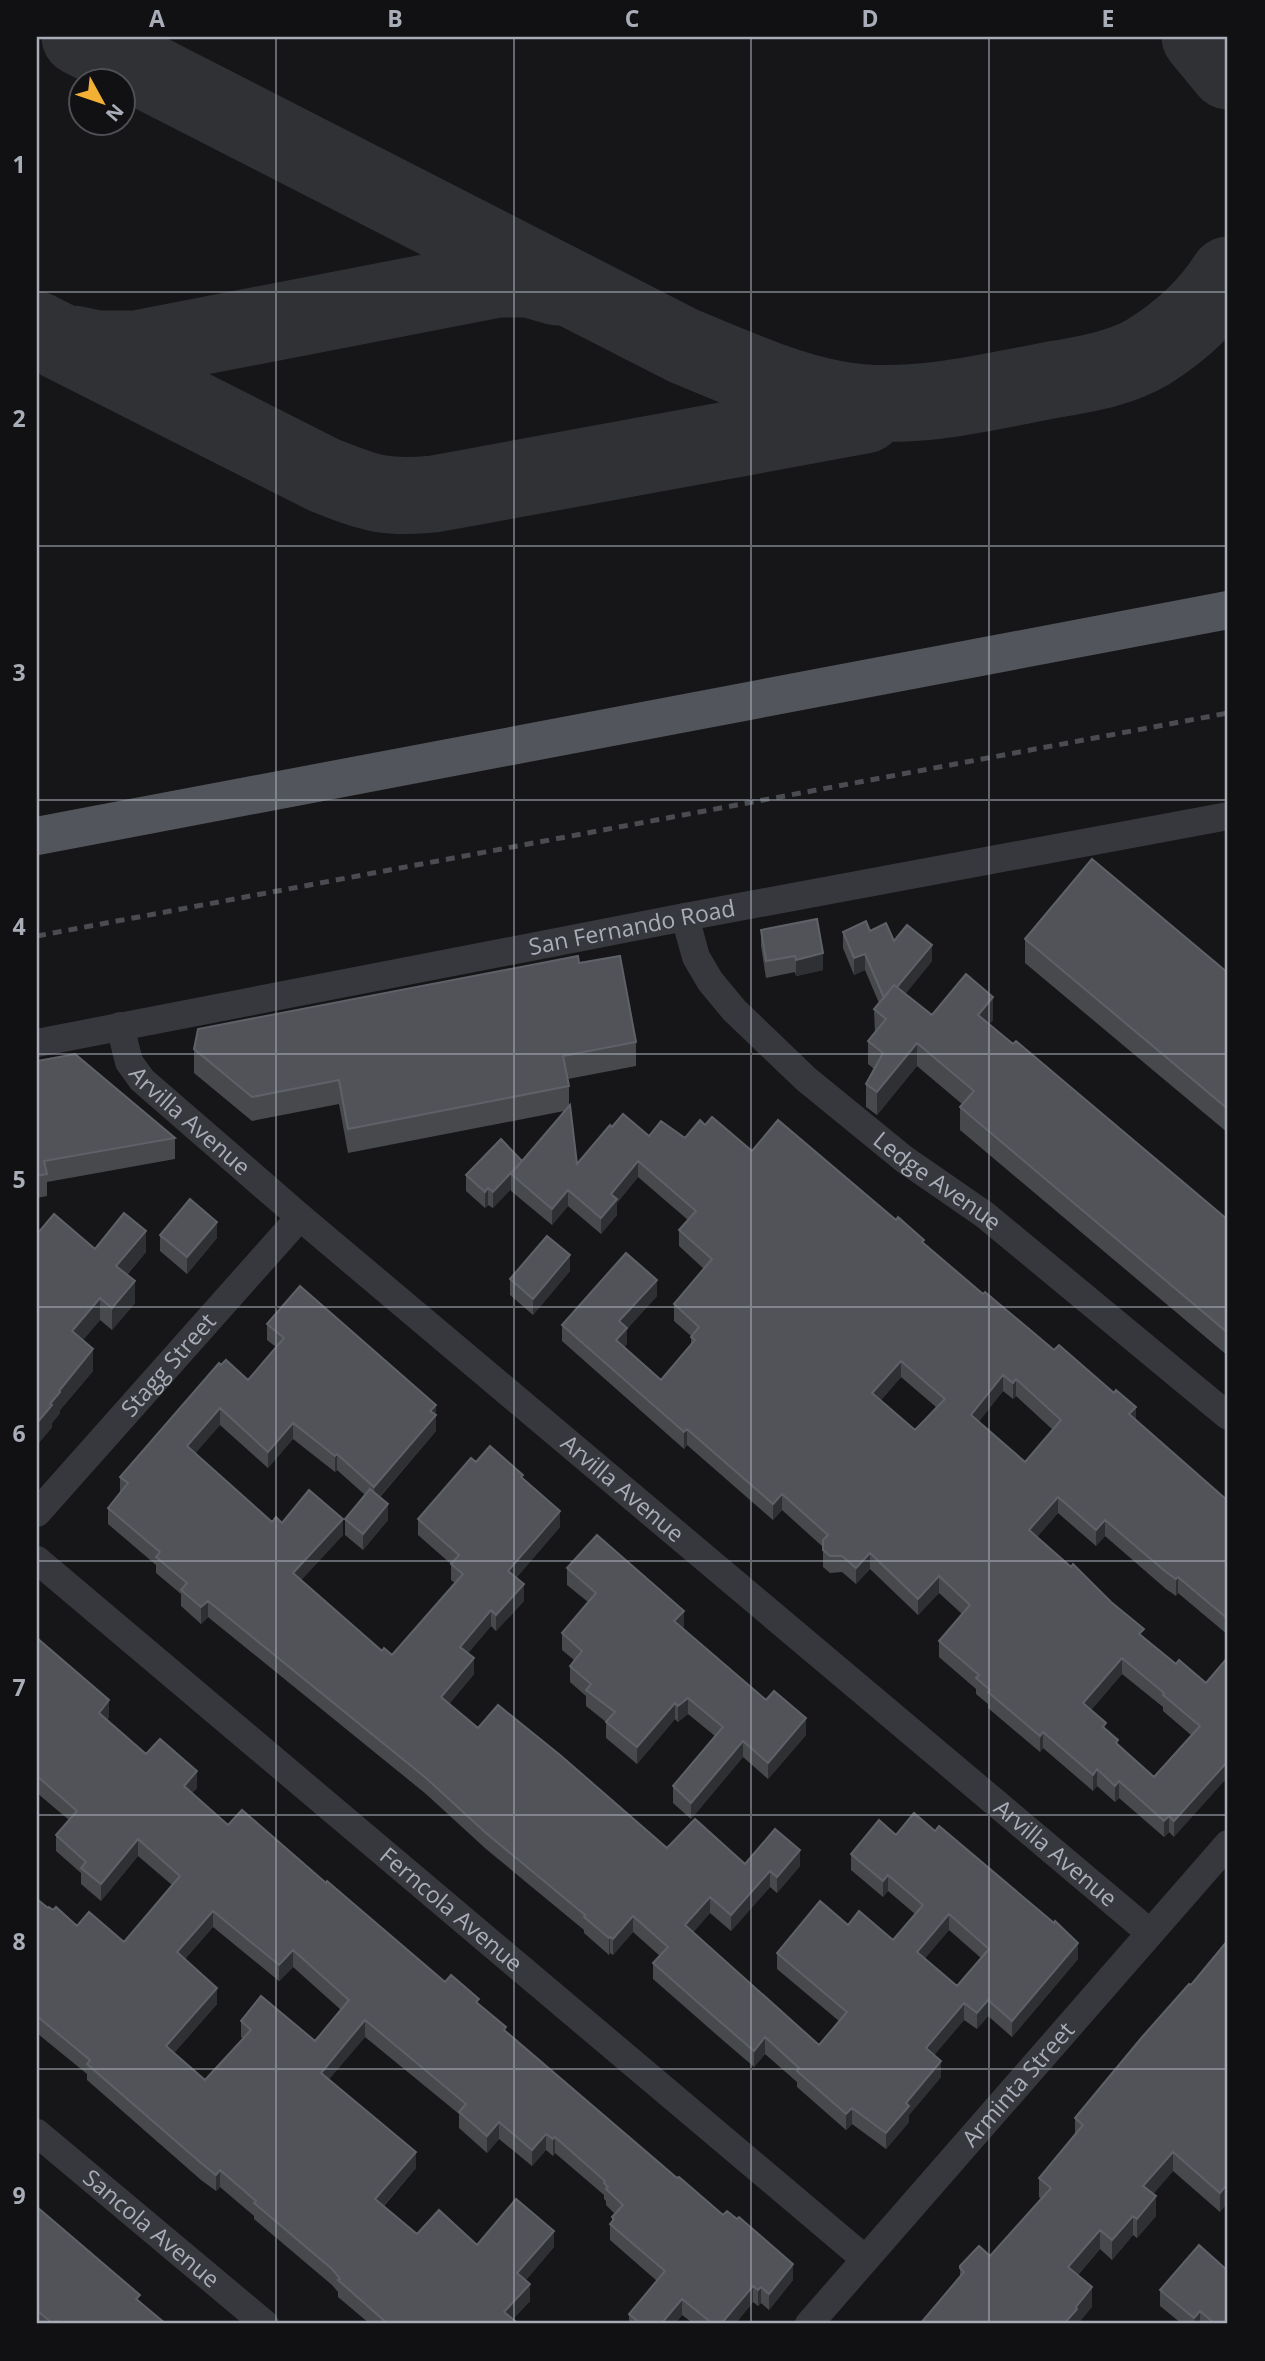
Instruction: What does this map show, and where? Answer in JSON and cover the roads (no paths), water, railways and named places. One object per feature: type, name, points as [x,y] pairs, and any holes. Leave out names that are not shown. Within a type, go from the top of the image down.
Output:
[{"type":"main road","points":[[37,836],[1228,610]]},
{"type":"street","name":"San Fernando Road","points":[[37,1043],[685,917],[1228,816]]},
{"type":"street","name":"Ledge Avenue","points":[[685,917],[695,957],[710,981],[734,1010],[806,1079],[904,1159],[985,1215],[1228,1416]]},
{"type":"street","name":"Arvilla Avenue","points":[[120,1027],[129,1062],[142,1080],[300,1217],[1150,1932]]},
{"type":"street","name":"Stagg Street","points":[[37,1513],[300,1217]]},
{"type":"street","name":"Ferncola Avenue","points":[[37,1560],[865,2259]]},
{"type":"street","name":"Arminta Street","points":[[809,2324],[1228,1844]]},
{"type":"street","name":"Sancola Avenue","points":[[37,2133],[265,2324]]},
{"type":"railway","points":[[37,936],[1228,713]]}]
